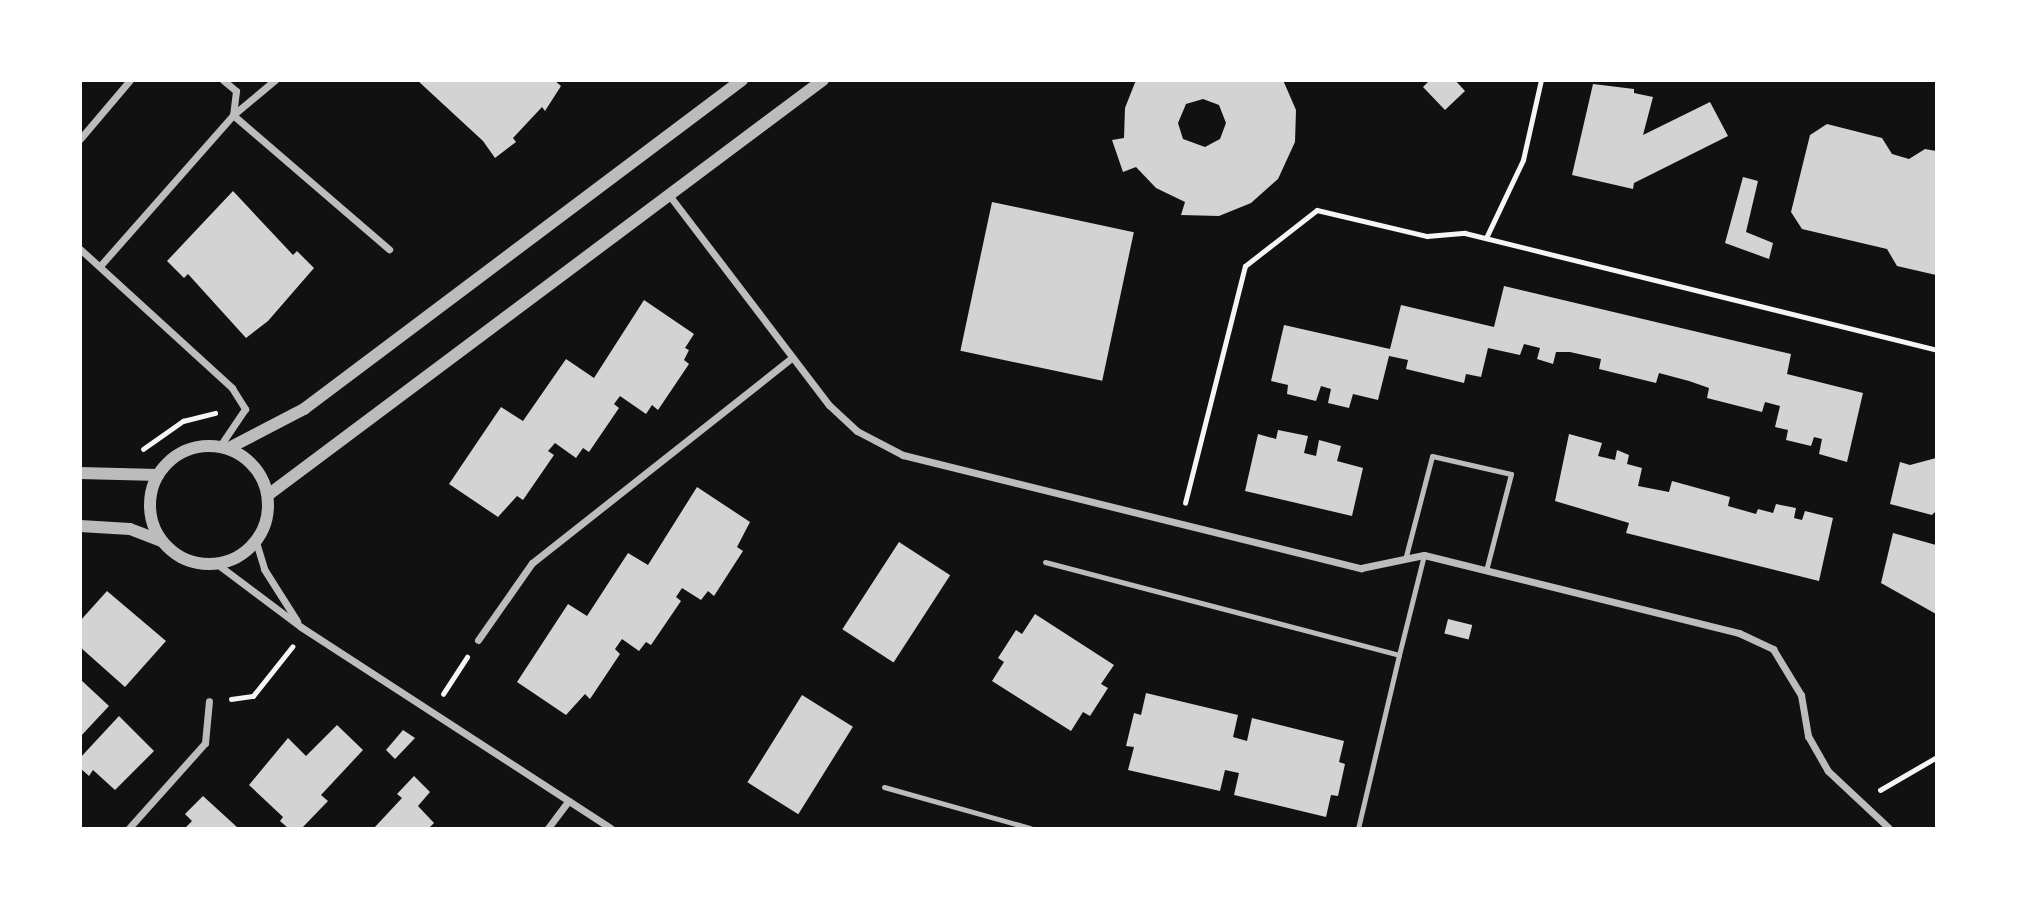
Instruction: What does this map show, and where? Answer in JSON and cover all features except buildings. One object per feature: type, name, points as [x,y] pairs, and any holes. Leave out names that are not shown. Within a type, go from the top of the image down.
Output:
[{"type":"street","points":[[80,139],[130,80]]},
{"type":"street","points":[[223,80],[236,92],[233,115]]},
{"type":"street","points":[[100,267],[233,115],[275,80]]},
{"type":"street","points":[[162,541],[150,508],[158,475],[184,450],[224,447],[304,409],[743,80]]},
{"type":"street","points":[[268,495],[824,80]]},
{"type":"street","points":[[233,115],[389,249]]},
{"type":"street","points":[[670,195],[789,359],[857,431],[903,455],[1361,568],[1406,556],[1424,555],[1487,567],[1739,633],[1773,649],[1801,695],[1808,736],[1828,771],[1889,828]]},
{"type":"street","points":[[80,249],[232,388],[245,409],[224,447]]},
{"type":"street","points":[[478,640],[532,563],[789,359]]},
{"type":"street","points":[[80,526],[130,529],[162,541],[186,559],[217,564],[232,560],[256,542],[267,519],[268,495],[255,466],[224,447]]},
{"type":"street","points":[[80,473],[158,475]]},
{"type":"street","points":[[256,542],[264,569],[302,627]]},
{"type":"street","points":[[217,564],[302,627],[433,709],[611,828]]},
{"type":"street","points":[[129,828],[205,743],[209,701]]},
{"type":"street","points":[[548,828],[568,801]]},
{"type":"lane","points":[[1406,556],[1432,456],[1511,474],[1487,567]]},
{"type":"lane","points":[[1358,828],[1424,555]]},
{"type":"lane","points":[[1045,562],[1399,654]]},
{"type":"lane","points":[[884,787],[1030,828]]},
{"type":"path","points":[[1486,238],[1523,160],[1541,80]]},
{"type":"path","points":[[1180,522],[1245,266],[1317,210],[1427,236],[1465,233],[1937,350]]},
{"type":"path","points":[[135,456],[183,421],[245,409]]},
{"type":"path","points":[[209,701],[253,696],[285,661],[302,627]]},
{"type":"path","points":[[433,709],[478,640]]},
{"type":"path","points":[[1860,801],[1937,757]]}]
